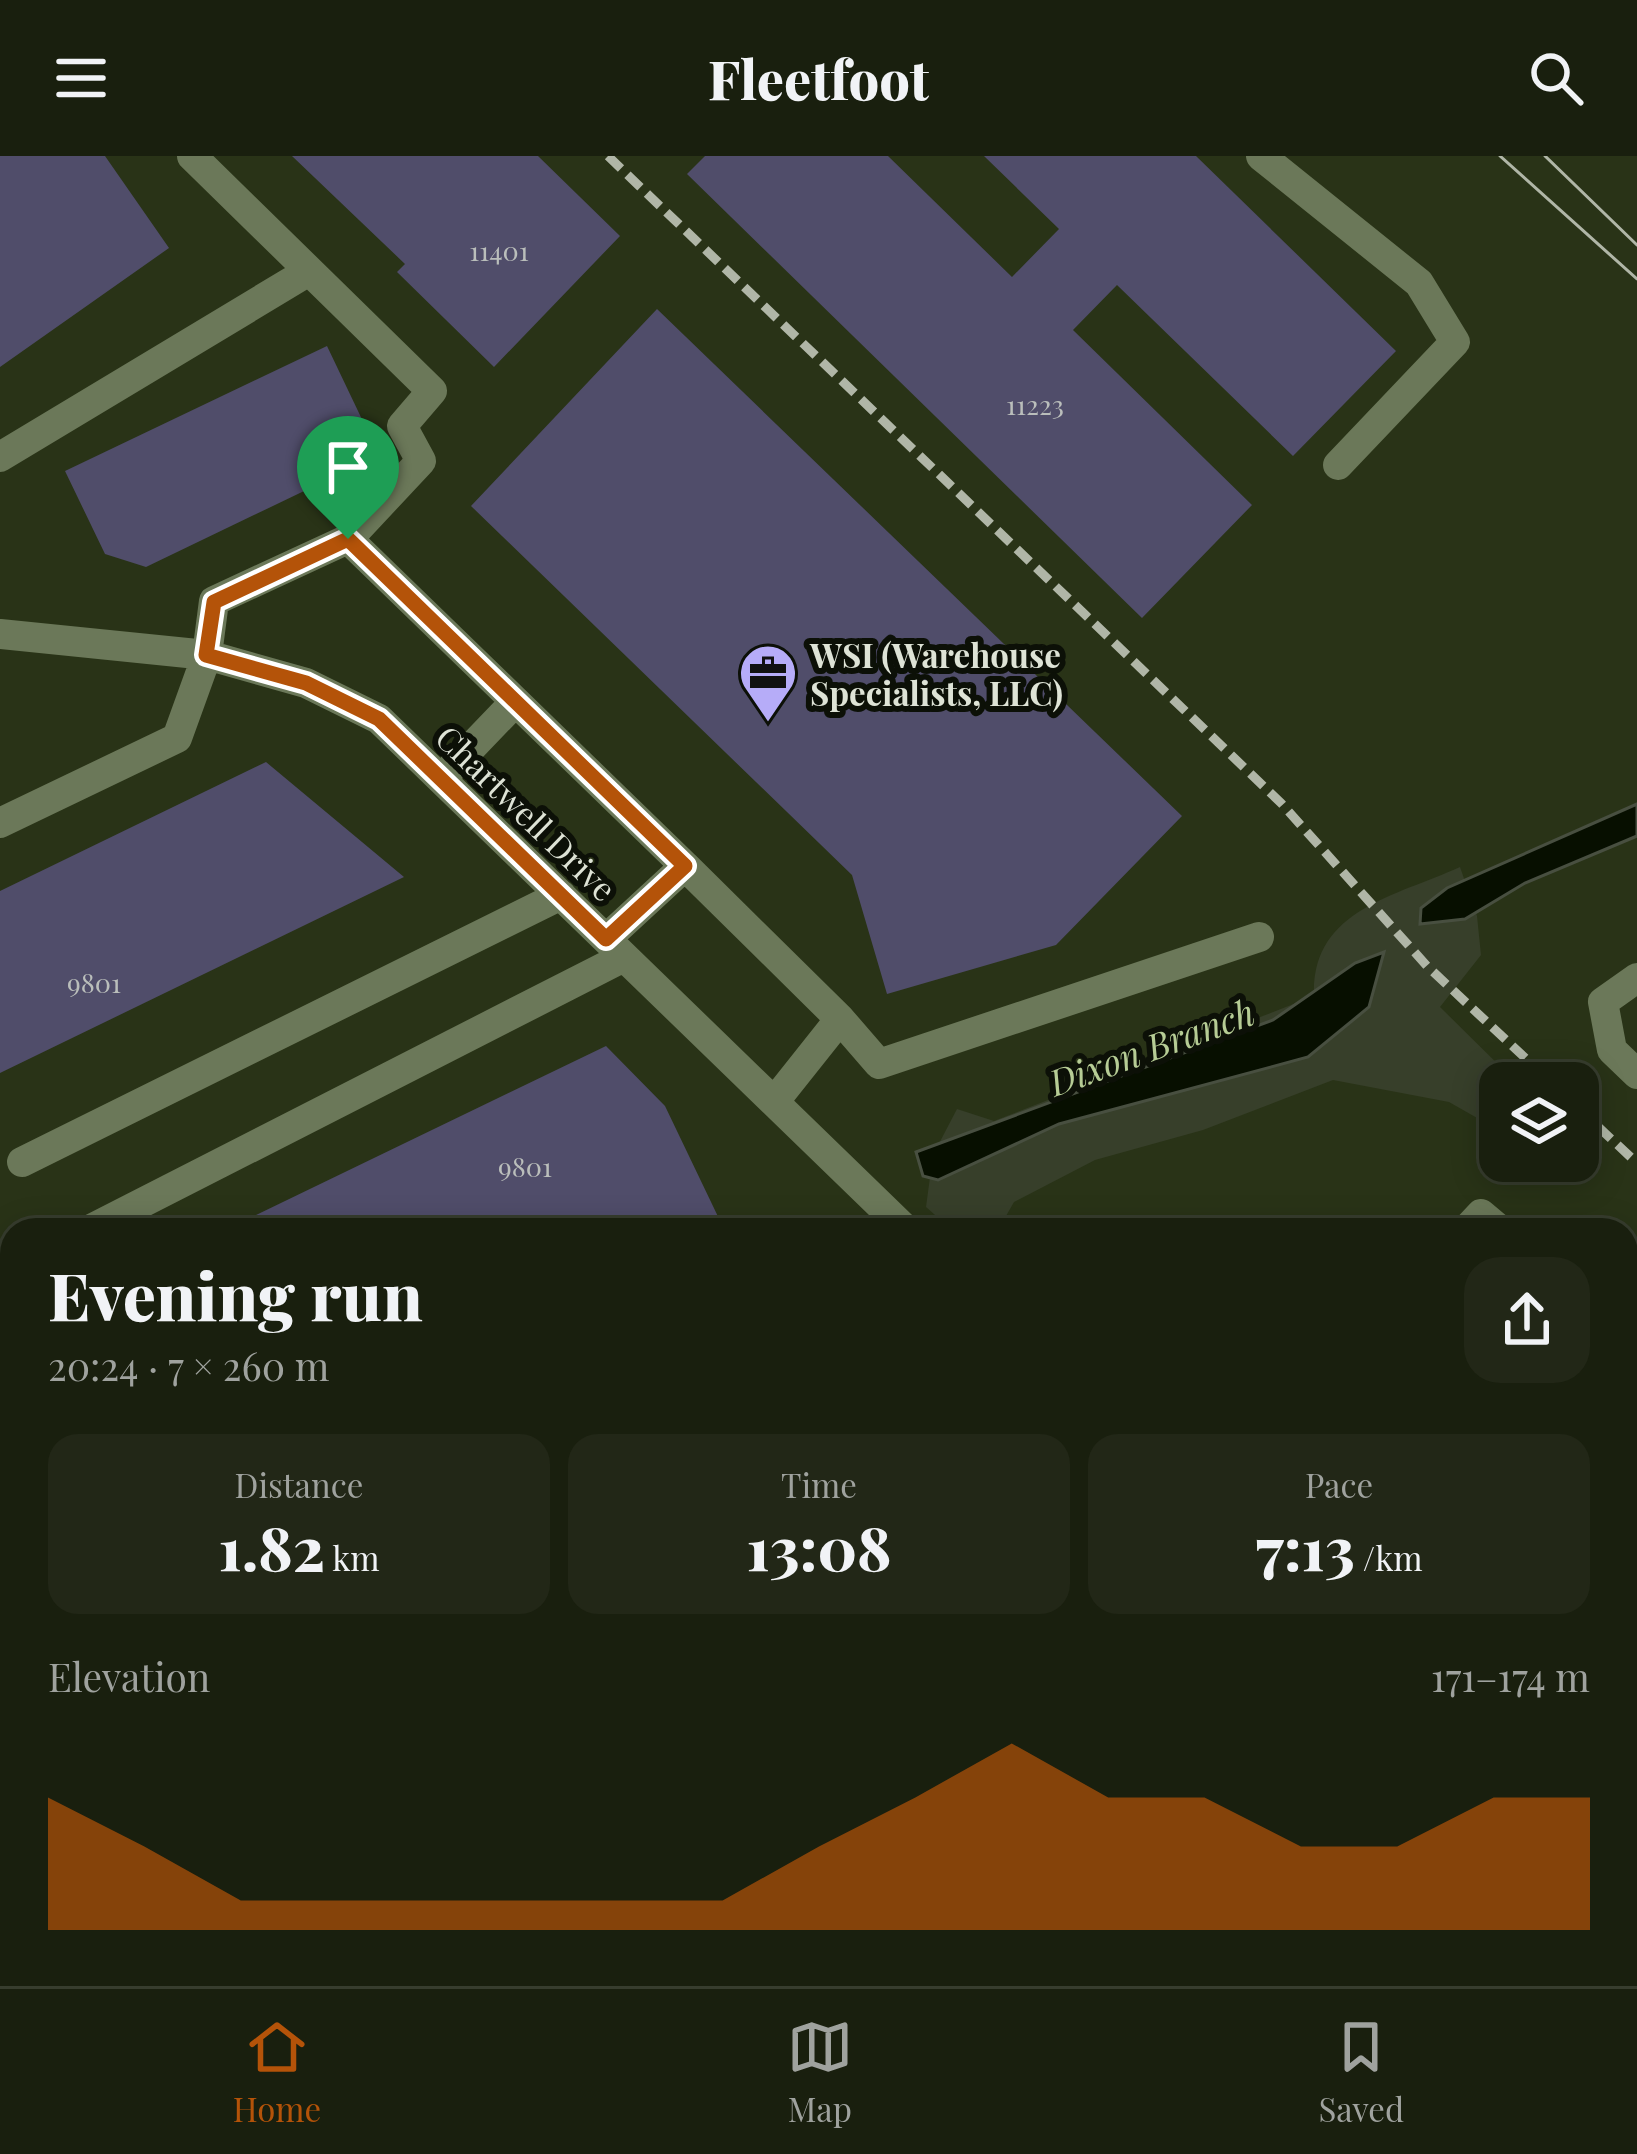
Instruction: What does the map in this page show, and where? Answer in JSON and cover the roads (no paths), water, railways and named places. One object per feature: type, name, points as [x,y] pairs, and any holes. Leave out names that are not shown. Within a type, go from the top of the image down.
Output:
[{"type":"street","points":[[0,823],[177,738],[206,655],[214,602],[348,539],[422,461],[402,426],[432,391],[192,156]]},
{"type":"street","points":[[1261,156],[1419,284],[1455,342],[1338,465]]},
{"type":"street","points":[[0,458],[309,271]]},
{"type":"street","points":[[348,539],[685,866],[879,1064],[1259,937]]},
{"type":"street","name":"Chartwell Drive","points":[[0,634],[206,655],[306,683],[379,719],[894,1218]]},
{"type":"street","points":[[441,779],[515,702]]},
{"type":"street","points":[[111,1218],[615,948],[685,866]]},
{"type":"street","points":[[22,1162],[561,895]]},
{"type":"street","points":[[1637,978],[1603,1002],[1612,1050],[1637,1074]]},
{"type":"street","points":[[774,1102],[839,1019]]},
{"type":"tram line","points":[[1500,156],[1637,279]]},
{"type":"tram line","points":[[1545,156],[1637,245]]},
{"type":"railway","points":[[608,156],[1281,803],[1427,966],[1530,1062]]},
{"type":"railway","points":[[1599,1128],[1637,1163]]},
{"type":"place","name":"WSI (Warehouse Specialists, LLC)","points":[[768,724]]},
{"type":"water label","name":"Dixon Branch","points":[[1151,1046]]}]
